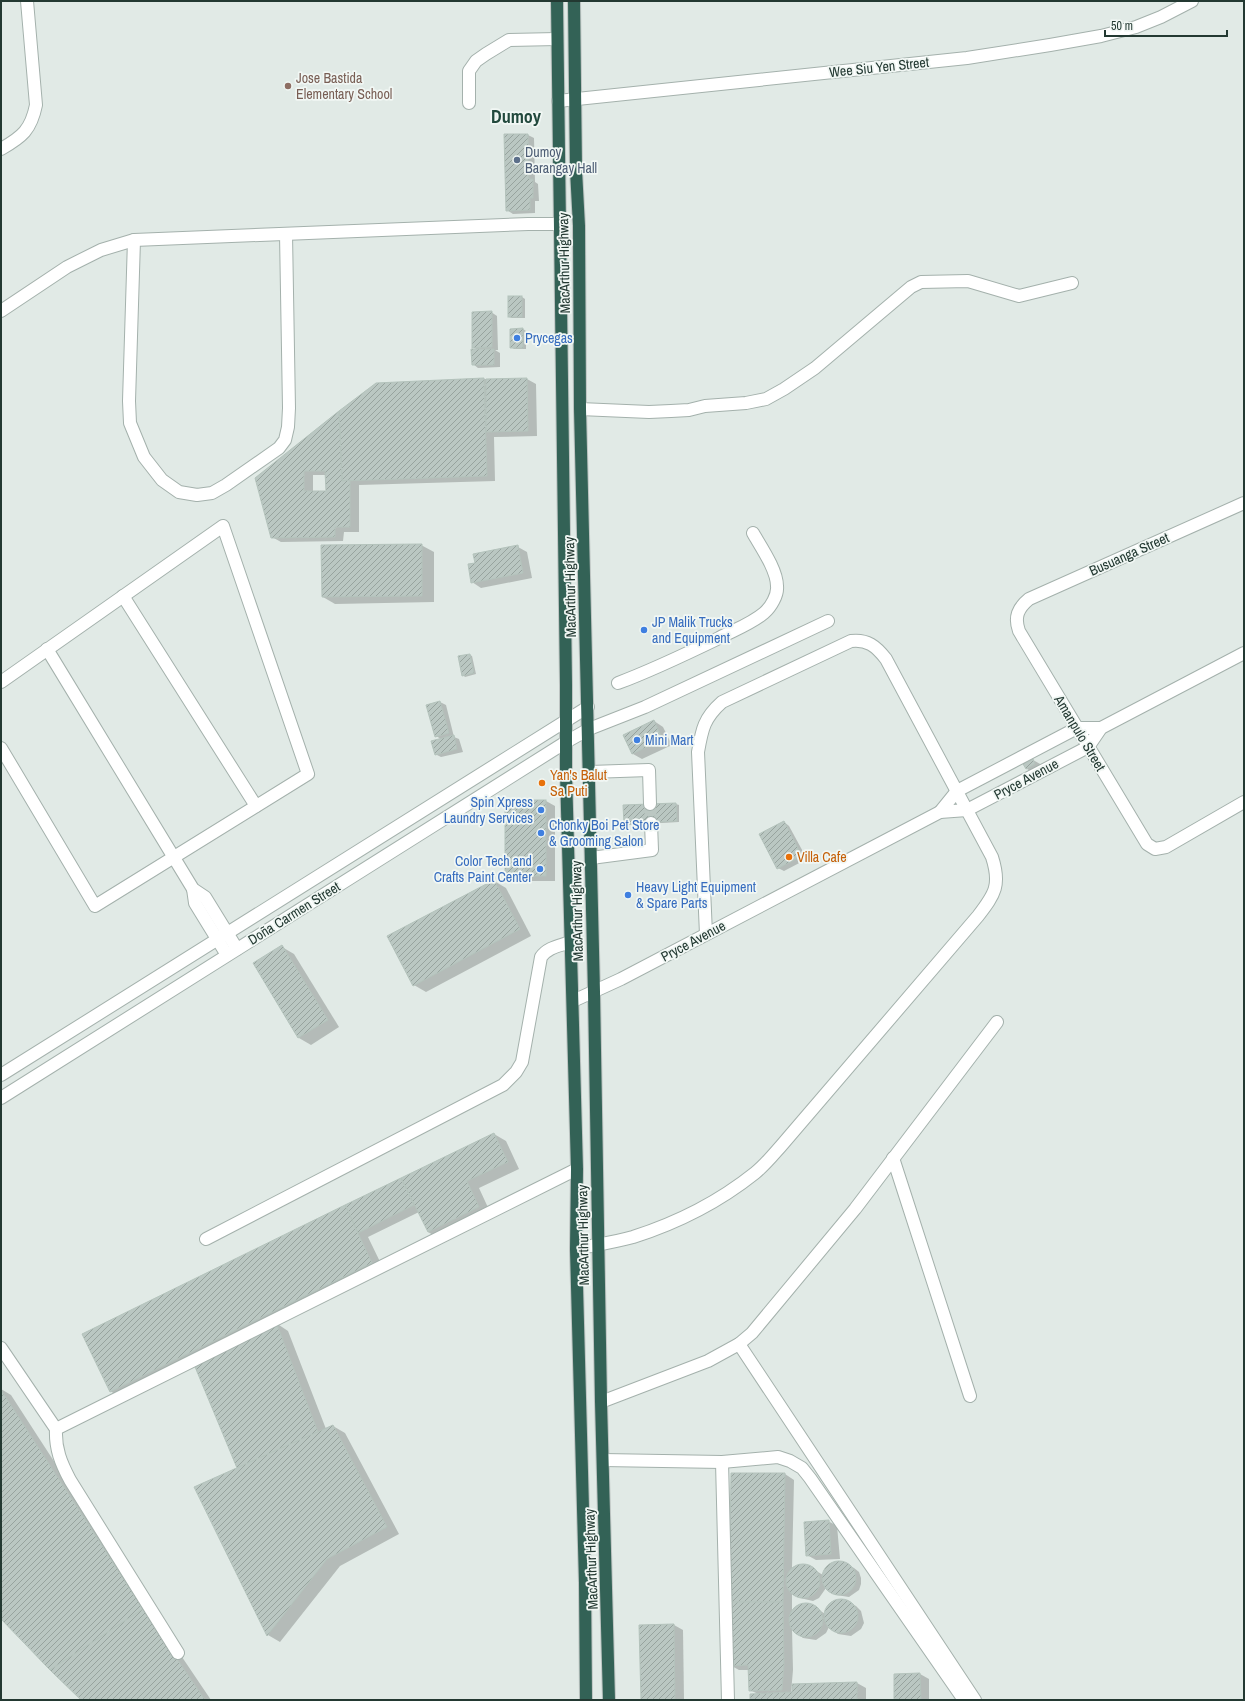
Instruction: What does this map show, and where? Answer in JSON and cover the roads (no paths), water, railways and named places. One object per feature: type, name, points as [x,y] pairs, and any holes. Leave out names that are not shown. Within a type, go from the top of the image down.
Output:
[{"type":"highway","name":"MacArthur Highway","points":[[557,1],[566,742],[570,942],[578,1169],[576,1249],[585,1575],[586,1700]]},
{"type":"highway","name":"MacArthur Highway","points":[[574,1],[580,410],[590,772],[601,1402],[609,1700]]},
{"type":"highway","points":[[562,408],[580,410]]},
{"type":"highway","points":[[577,1195],[597,1194]]},
{"type":"street","points":[[1,150],[17,140],[27,130],[33,120],[36,105],[27,1]]},
{"type":"street","name":"Wee Siu Yen Street","points":[[558,102],[960,58],[1042,46],[1101,36],[1136,27],[1161,17],[1192,1]]},
{"type":"street","points":[[469,103],[469,72],[476,61],[510,40],[557,39]]},
{"type":"street","points":[[1,311],[67,267],[101,250],[134,240],[528,224],[560,224]]},
{"type":"street","points":[[134,240],[129,401],[130,423],[144,457],[162,480],[180,492],[197,495],[212,493],[226,485],[270,454],[285,440],[288,427],[286,234]]},
{"type":"street","points":[[580,410],[649,412],[689,410],[705,406],[746,403],[766,399],[784,390],[815,368],[911,287],[921,282],[968,281],[1018,296],[1072,283]]},
{"type":"street","name":"Busuanga Street","points":[[1018,611],[1029,599],[1244,503]]},
{"type":"street","points":[[1,682],[223,526],[308,774],[95,906],[1,748]]},
{"type":"street","points":[[618,684],[684,655],[753,621],[765,612],[773,601],[777,586],[773,571],[753,533]]},
{"type":"street","points":[[123,596],[256,806]]},
{"type":"street","name":"Amanpulo Street","points":[[1018,611],[1016,619],[1019,631],[1144,841],[1155,849],[1166,847],[1244,802]]},
{"type":"street","name":"Doña Carmen Street","points":[[1,1098],[566,742],[589,729],[652,703],[828,622]]},
{"type":"street","points":[[576,1249],[633,1237],[667,1224],[701,1208],[727,1193],[756,1172],[786,1140],[978,916],[995,892],[997,881],[996,869],[992,857],[886,659],[879,649],[870,642],[860,640],[851,641],[722,702],[711,712],[704,723],[698,752],[706,934]]},
{"type":"street","points":[[47,650],[193,888],[195,903],[222,936],[232,952]]},
{"type":"street","name":"Pryce Avenue","points":[[940,812],[957,791],[1077,728],[1101,728],[1244,653]]},
{"type":"street","name":"Doña Carmen Street","points":[[1,1075],[588,707]]},
{"type":"street","name":"Pryce Avenue","points":[[573,1001],[594,992],[940,812],[967,810],[1088,747],[1101,728]]},
{"type":"street","points":[[590,772],[649,770],[650,804]]},
{"type":"street","points":[[591,858],[652,850],[651,822]]},
{"type":"street","points":[[206,1239],[503,1085],[516,1072],[522,1062],[542,957],[545,952],[551,948],[570,942]]},
{"type":"street","points":[[601,1402],[708,1361],[739,1344],[752,1333],[784,1297],[855,1209],[997,1022]]},
{"type":"street","points":[[893,1158],[970,1396]]},
{"type":"street","points":[[56,1429],[578,1169]]},
{"type":"street","points":[[739,1344],[975,1700]]},
{"type":"street","points":[[1,1348],[56,1429],[55,1444],[60,1461],[70,1480],[178,1653]]},
{"type":"street","points":[[603,1460],[722,1462],[778,1457],[790,1461],[802,1468],[964,1700]]},
{"type":"street","points":[[722,1462],[728,1700]]},
{"type":"tunnel","points":[[650,804],[651,823]]},
{"type":"place","name":"Jose Bastida Elementary School","points":[[288,86]]},
{"type":"place","name":"Dumoy Barangay Hall","points":[[517,160]]},
{"type":"place","name":"Prycegas","points":[[517,338]]},
{"type":"place","name":"JP Malik Trucks and Equipment","points":[[644,630]]},
{"type":"place","name":"Mini Mart","points":[[637,740]]},
{"type":"place","name":"Yan's Balut Sa Puti","points":[[542,783]]},
{"type":"place","name":"Spin Xpress Laundry Services","points":[[541,810]]},
{"type":"place","name":"Chonky Boi Pet Store & Grooming Salon","points":[[541,833]]},
{"type":"place","name":"Villa Cafe","points":[[789,857]]},
{"type":"place","name":"Color Tech and Crafts Paint Center","points":[[540,869]]},
{"type":"place","name":"Heavy Light Equipment & Spare Parts","points":[[628,895]]},
{"type":"district","name":"Dumoy","points":[[516,117]]}]
